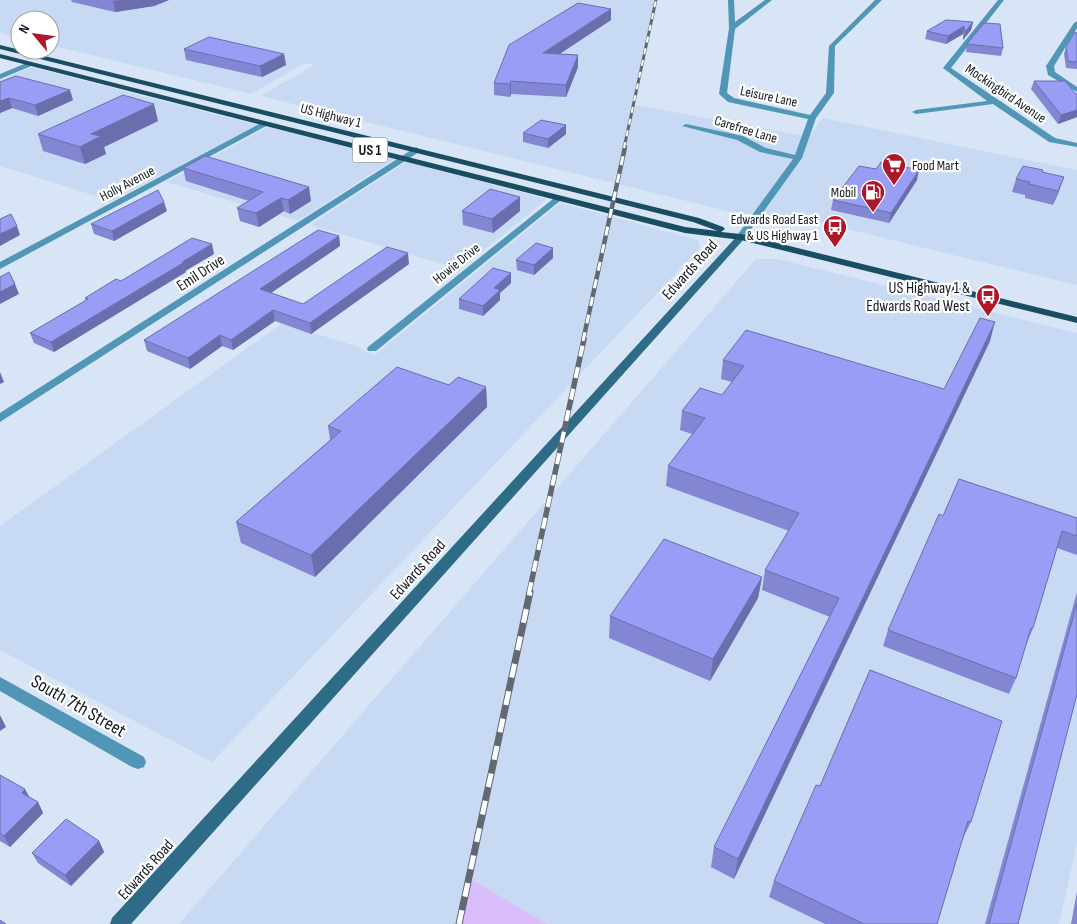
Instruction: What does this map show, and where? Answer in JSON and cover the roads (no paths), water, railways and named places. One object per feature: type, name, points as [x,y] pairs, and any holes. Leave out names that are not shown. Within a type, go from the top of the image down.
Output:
[{"type":"main road","name":"US Highway 1","points":[[0,47],[696,220],[741,237]]},
{"type":"main road","name":"US Highway 1","points":[[0,56],[685,230],[741,237],[1077,320]]},
{"type":"main road","points":[[149,94],[165,91],[180,92]]},
{"type":"main road","name":"Edwards Road","points":[[120,924],[741,237]]},
{"type":"street","points":[[732,0],[732,28]]},
{"type":"street","points":[[732,28],[769,0]]},
{"type":"street","points":[[741,237],[798,158],[812,118],[830,93],[832,46],[879,0]]},
{"type":"street","name":"Mockingbird Avenue","points":[[1001,0],[947,68],[1052,140],[1077,145]]},
{"type":"street","points":[[1077,23],[1050,66],[1051,73],[1077,90]]},
{"type":"street","name":"Leisure Lane","points":[[732,28],[723,94],[732,100],[812,118]]},
{"type":"street","points":[[0,77],[32,64]]},
{"type":"street","points":[[916,112],[994,102]]},
{"type":"street","name":"Holly Avenue","points":[[0,266],[266,124]]},
{"type":"street","name":"Carefree Lane","points":[[686,126],[740,138],[763,150],[798,158]]},
{"type":"street","name":"Emil Drive","points":[[0,418],[416,150]]},
{"type":"street","name":"Howie Drive","points":[[372,349],[558,198]]},
{"type":"street","name":"South 7th Street","points":[[0,683],[138,762]]},
{"type":"railway","points":[[624,148],[656,0]]},
{"type":"railway","points":[[583,341],[625,147]]},
{"type":"railway","points":[[529,593],[584,339]]},
{"type":"railway","points":[[459,924],[530,592]]},
{"type":"place","name":"Food Mart","points":[[894,186]]},
{"type":"place","name":"Mobil","points":[[873,213]]},
{"type":"place","name":"Edwards Road East & US Highway 1","points":[[835,248]]},
{"type":"place","name":"US Highway 1 & Edwards Road West","points":[[988,317]]}]
